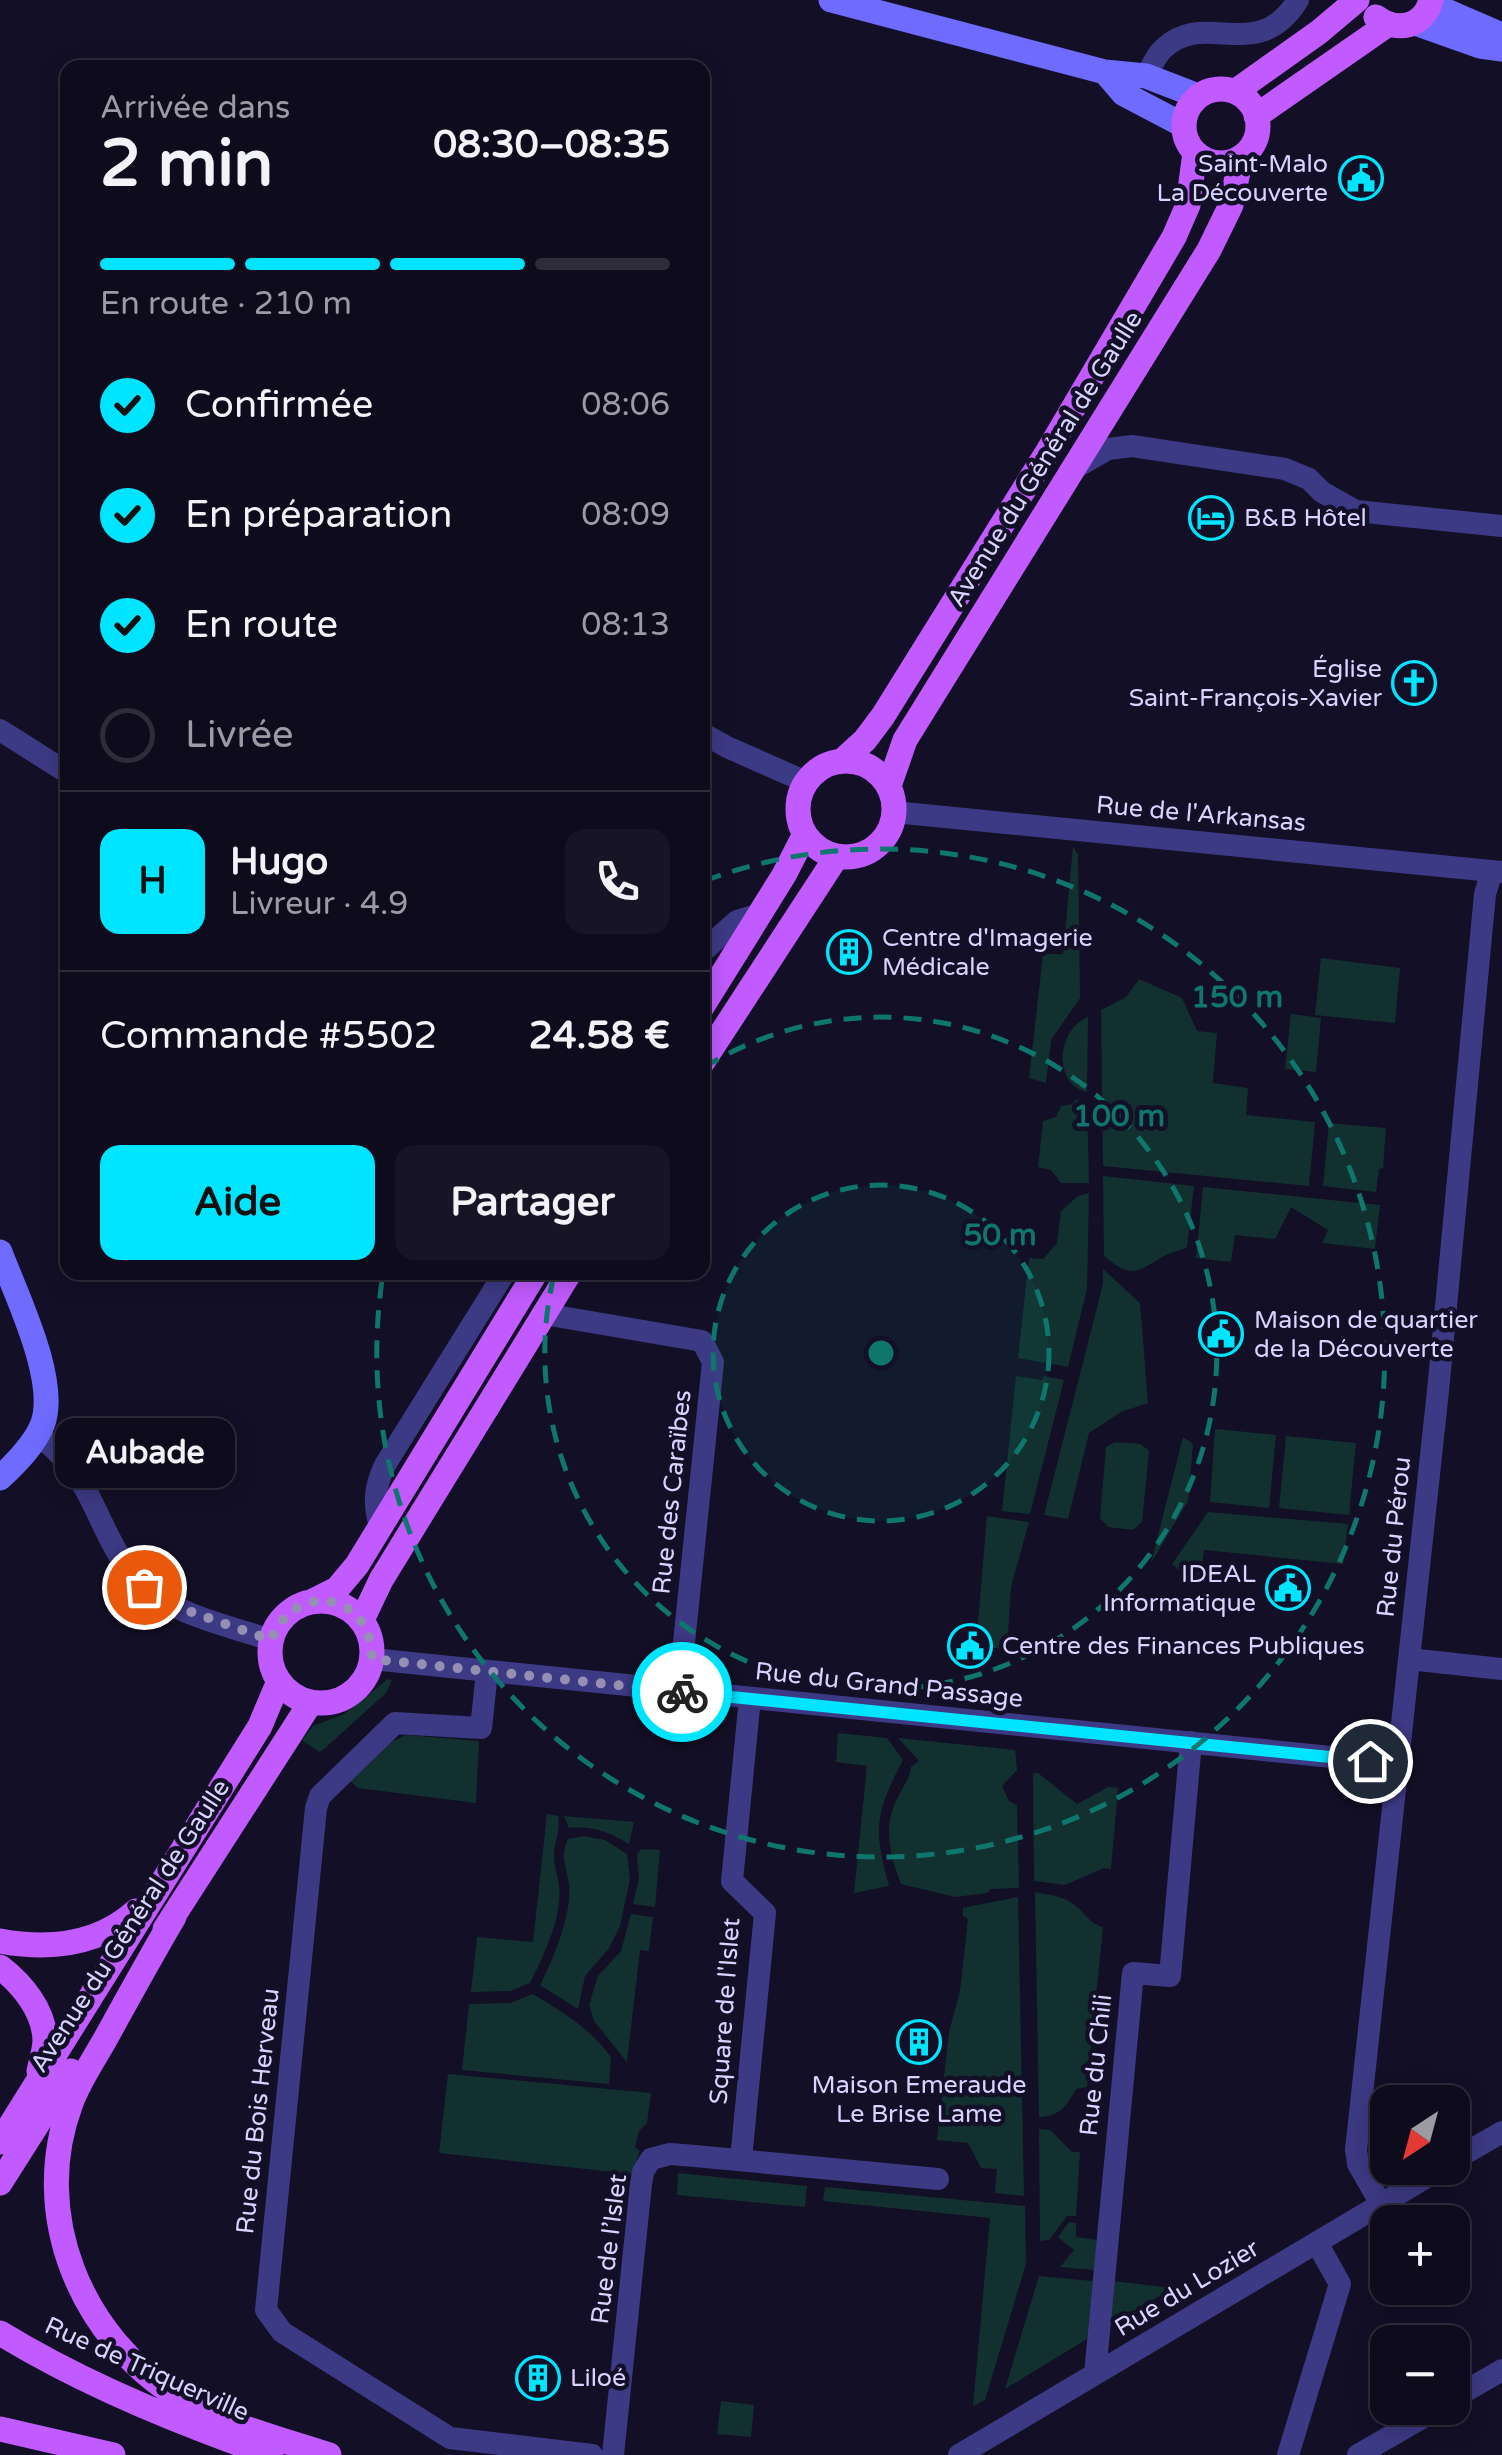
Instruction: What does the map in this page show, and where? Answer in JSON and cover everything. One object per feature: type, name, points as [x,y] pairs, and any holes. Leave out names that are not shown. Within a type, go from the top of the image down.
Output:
[{"type":"main road","points":[[1236,92],[1357,0]]},
{"type":"main road","points":[[1367,0],[1371,12],[1387,25],[1399,27],[1426,9]]},
{"type":"main road","points":[[1256,116],[1387,25]]},
{"type":"main road","points":[[1223,88],[1236,92],[1246,98],[1256,116],[1257,136],[1241,158],[1222,164],[1195,153],[1183,126],[1188,109],[1198,96],[1223,88]]},
{"type":"main road","name":"Avenue du Général de Gaulle","points":[[842,761],[876,726],[1048,451],[1174,238],[1188,205],[1195,153]]},
{"type":"main road","name":"Avenue du Général de Gaulle","points":[[889,786],[905,740],[1209,250],[1231,204],[1241,158]]},
{"type":"main road","points":[[842,761],[869,767],[889,786],[894,812],[885,838],[876,847],[850,857],[824,852],[806,834],[798,814],[806,782],[822,768],[842,761]]},
{"type":"main road","points":[[710,994],[806,834]]},
{"type":"main road","points":[[710,1050],[837,856]]},
{"type":"main road","points":[[313,1601],[337,1604],[362,1620],[369,1632],[372,1659],[368,1675],[358,1689],[328,1704],[293,1695],[279,1681],[270,1654],[271,1640],[286,1614],[337,1588],[357,1565],[531,1280]]},
{"type":"main road","points":[[362,1620],[381,1580],[565,1280]]},
{"type":"main road","name":"Avenue du Général de Gaulle","points":[[0,2184],[8,2150],[37,2083],[260,1726],[279,1681]]},
{"type":"main road","name":"Avenue du Général de Gaulle","points":[[8,2150],[91,2039],[174,1917],[311,1702]]},
{"type":"main road","points":[[0,1941],[56,1946],[91,1938],[134,1913],[165,1877]]},
{"type":"main road","points":[[174,1917],[70,2106],[59,2149],[56,2202],[65,2247],[79,2291],[103,2331],[139,2368],[180,2398],[207,2411],[329,2455]]},
{"type":"main road","points":[[0,1968],[18,1981],[37,2011],[45,2039],[37,2083]]},
{"type":"main road","name":"Rue de Triquerville","points":[[0,2333],[128,2399],[271,2455]]},
{"type":"main road","name":"Rue de Triquerville","points":[[0,2347],[72,2387],[233,2455]]},
{"type":"main road","points":[[0,2429],[113,2455]]},
{"type":"street","points":[[831,0],[1104,72],[1146,76],[1198,96]]},
{"type":"street","points":[[1146,76],[1162,50],[1186,34],[1256,34],[1272,28],[1298,0]]},
{"type":"street","points":[[1426,9],[1502,35]]},
{"type":"street","points":[[1426,9],[1480,46],[1502,48]]},
{"type":"street","points":[[1104,72],[1124,94],[1183,126]]},
{"type":"street","points":[[1116,402],[1114,420],[1122,445]]},
{"type":"street","points":[[1075,468],[1108,448],[1122,445],[1286,469],[1308,478],[1322,492],[1356,511],[1502,526]]},
{"type":"street","points":[[0,730],[60,767]]},
{"type":"street","points":[[710,738],[806,782]]},
{"type":"street","name":"Rue de l'Arkansas","points":[[894,812],[1497,872]]},
{"type":"street","name":"Rue du Pérou","points":[[1381,2204],[1358,2164],[1356,2150],[1400,1764],[1485,894],[1497,872]]},
{"type":"street","points":[[710,945],[737,920],[760,914]]},
{"type":"street","points":[[0,1252],[48,1388],[38,1434],[0,1478]]},
{"type":"street","points":[[380,1526],[375,1486],[385,1464],[500,1280]]},
{"type":"street","name":"Rue des Caraïbes","points":[[544,1314],[702,1341],[713,1362],[680,1691]]},
{"type":"street","points":[[38,1434],[74,1470],[118,1556],[144,1587],[169,1604],[271,1640]]},
{"type":"street","name":"Rue du Grand Passage","points":[[372,1659],[1400,1764]]},
{"type":"street","points":[[1409,1660],[1502,1668]]},
{"type":"street","name":"Rue du Bois Herveau","points":[[486,1672],[481,1728],[395,1723],[320,1796],[266,2310],[282,2332],[450,2438],[592,2455]]},
{"type":"street","name":"Square de l'Islet","points":[[741,2160],[765,1913],[732,1881],[750,1698]]},
{"type":"street","name":"Rue du Chili","points":[[1095,2374],[1133,1972],[1170,1976],[1191,1742]]},
{"type":"street","points":[[1470,2151],[1502,2132]]},
{"type":"street","name":"Rue de l’Islet","points":[[613,2455],[643,2172],[651,2159],[670,2154],[938,2179]]},
{"type":"street","name":"Rue du Lozier","points":[[959,2455],[1413,2185]]},
{"type":"street","points":[[1288,2455],[1338,2298],[1337,2275],[1317,2244]]},
{"type":"street","points":[[1470,2389],[1502,2370]]},
{"type":"street","points":[[1358,2455],[1410,2425]]},
{"type":"green space","points":[[1073,846],[1078,855],[1080,998],[1051,1040],[1046,1083],[1029,1078],[1043,954],[1063,954]]},
{"type":"green space","points":[[1321,958],[1400,968],[1395,1023],[1315,1015]]},
{"type":"green space","points":[[1139,979],[1182,998],[1197,1031],[1217,1033],[1213,1083],[1248,1088],[1246,1115],[1315,1122],[1309,1186],[1103,1166],[1101,1010],[1126,997]]},
{"type":"green space","points":[[1291,1014],[1321,1018],[1316,1072],[1285,1069]]},
{"type":"green space","points":[[1088,1017],[1087,1092],[1068,1079],[1063,1056],[1070,1033]]},
{"type":"green space","points":[[1075,1100],[1087,1102],[1089,1183],[1061,1183],[1051,1170],[1038,1167],[1043,1121],[1056,1117],[1061,1106]]},
{"type":"green space","points":[[1329,1123],[1386,1128],[1383,1168],[1379,1169],[1376,1192],[1323,1186]]},
{"type":"green space","points":[[1103,1176],[1194,1186],[1187,1247],[1134,1271],[1121,1268],[1104,1256]]},
{"type":"green space","points":[[1203,1187],[1380,1205],[1375,1249],[1322,1243],[1328,1230],[1291,1207],[1275,1239],[1235,1235],[1231,1262],[1196,1258]]},
{"type":"green space","points":[[1089,1193],[1087,1289],[1068,1367],[1018,1358],[1029,1258],[1043,1259],[1057,1243],[1061,1211],[1078,1196]]},
{"type":"green space","points":[[1103,1269],[1140,1303],[1148,1403],[1121,1412],[1089,1433],[1068,1519],[1044,1515],[1103,1284]]},
{"type":"green space","points":[[1016,1376],[1064,1380],[1030,1514],[1002,1511]]},
{"type":"green space","points":[[1215,1429],[1276,1435],[1269,1508],[1210,1502]]},
{"type":"green space","points":[[1286,1436],[1356,1443],[1349,1515],[1279,1508]]},
{"type":"green space","points":[[1183,1437],[1193,1444],[1188,1501],[1151,1563]]},
{"type":"green space","points":[[1115,1442],[1141,1444],[1149,1451],[1142,1522],[1133,1530],[1108,1527],[1100,1518],[1106,1447]]},
{"type":"green space","points":[[1208,1512],[1348,1524],[1343,1564],[1204,1550],[1199,1587],[1172,1564]]},
{"type":"green space","points":[[987,1516],[1029,1522],[1011,1587],[1007,1649],[976,1646]]},
{"type":"green space","points":[[388,1679],[392,1680],[386,1693],[324,1749],[319,1752],[302,1740],[313,1726],[344,1714]]},
{"type":"green space","points":[[838,1733],[887,1738],[903,1760],[880,1821],[880,1849],[889,1886],[854,1893],[867,1766],[836,1762]]},
{"type":"green space","points":[[406,1735],[479,1741],[476,1803],[358,1788],[350,1781],[391,1742]]},
{"type":"green space","points":[[898,1738],[1015,1750],[1017,1770],[1002,1786],[1009,1801],[1017,1805],[1019,1888],[955,1897],[901,1884],[891,1851],[890,1819],[911,1767],[919,1761]]},
{"type":"green space","points":[[1033,1773],[1077,1804],[1108,1787],[1118,1788],[1111,1869],[1104,1868],[1065,1885],[1034,1881]]},
{"type":"green space","points":[[547,1814],[558,1816],[554,1855],[559,1897],[546,1949],[530,1983],[510,1991],[471,1992],[477,1937],[533,1942]]},
{"type":"green space","points":[[564,1816],[634,1822],[629,1844],[600,1831],[569,1828]]},
{"type":"green space","points":[[584,1836],[605,1840],[627,1854],[630,1879],[620,1926],[609,1948],[585,1976],[578,2009],[540,1985],[568,1910],[565,1846],[568,1839]]},
{"type":"green space","points":[[641,1849],[660,1850],[655,1907],[633,1904],[639,1878],[637,1855]]},
{"type":"green space","points":[[1035,1892],[1067,1900],[1103,1927],[1087,2087],[1076,2089],[1057,2113],[1039,2117]]},
{"type":"green space","points":[[1018,1897],[1024,2196],[995,2193],[997,2169],[981,2168],[968,2143],[937,2140],[949,2032],[960,1991],[968,1919],[963,1916],[963,1908]]},
{"type":"green space","points":[[631,1914],[653,1917],[649,1951],[640,1950],[627,2062],[594,2021],[589,2005],[598,1976],[621,1951]]},
{"type":"green space","points":[[533,1994],[575,2021],[603,2047],[611,2057],[609,2084],[462,2070],[469,2004],[510,2003]]},
{"type":"green space","points":[[448,2074],[651,2093],[647,2123],[639,2131],[635,2147],[640,2151],[632,2174],[439,2153]]},
{"type":"green space","points":[[1039,2129],[1050,2130],[1072,2152],[1080,2152],[1076,2216],[1067,2216],[1049,2240],[1040,2241]]},
{"type":"green space","points":[[678,2173],[807,2186],[805,2207],[677,2195]]},
{"type":"green space","points":[[825,2187],[1025,2206],[1026,2264],[985,2400],[973,2406],[990,2218],[823,2201]]},
{"type":"green space","points":[[1069,2222],[1076,2223],[1076,2237],[1097,2240],[1094,2270],[1060,2267],[1074,2250],[1058,2237]]},
{"type":"green space","points":[[1039,2276],[1093,2281],[1087,2339],[1005,2389]]},
{"type":"green space","points":[[1112,2281],[1173,2288],[1107,2327]]},
{"type":"green space","points":[[721,2401],[754,2405],[751,2437],[717,2434]]},
{"type":"way so far","points":[[144,1587],[169,1604],[271,1640],[286,1614],[313,1601],[326,1601],[349,1608],[362,1620],[369,1632],[372,1659],[682,1692]]},
{"type":"place","name":"Saint-Malo La Découverte","points":[[1361,178]]},
{"type":"place","name":"B&B Hôtel","points":[[1211,518]]},
{"type":"place","name":"Église Saint-François-Xavier","points":[[1414,683]]},
{"type":"place","name":"Centre d'Imagerie Médicale","points":[[849,952]]},
{"type":"place","name":"Maison de quartier de la Découverte","points":[[1221,1334]]},
{"type":"place","name":"Aubade","points":[[144,1587]]},
{"type":"place","name":"IDEAL Informatique","points":[[1288,1588]]},
{"type":"place","name":"Centre des Finances Publiques","points":[[970,1646]]},
{"type":"place","name":"Maison Emeraude Le Brise Lame","points":[[919,2042]]},
{"type":"place","name":"Liloé","points":[[538,2378]]},
{"type":"route","points":[[682,1692],[1370,1761]]}]
